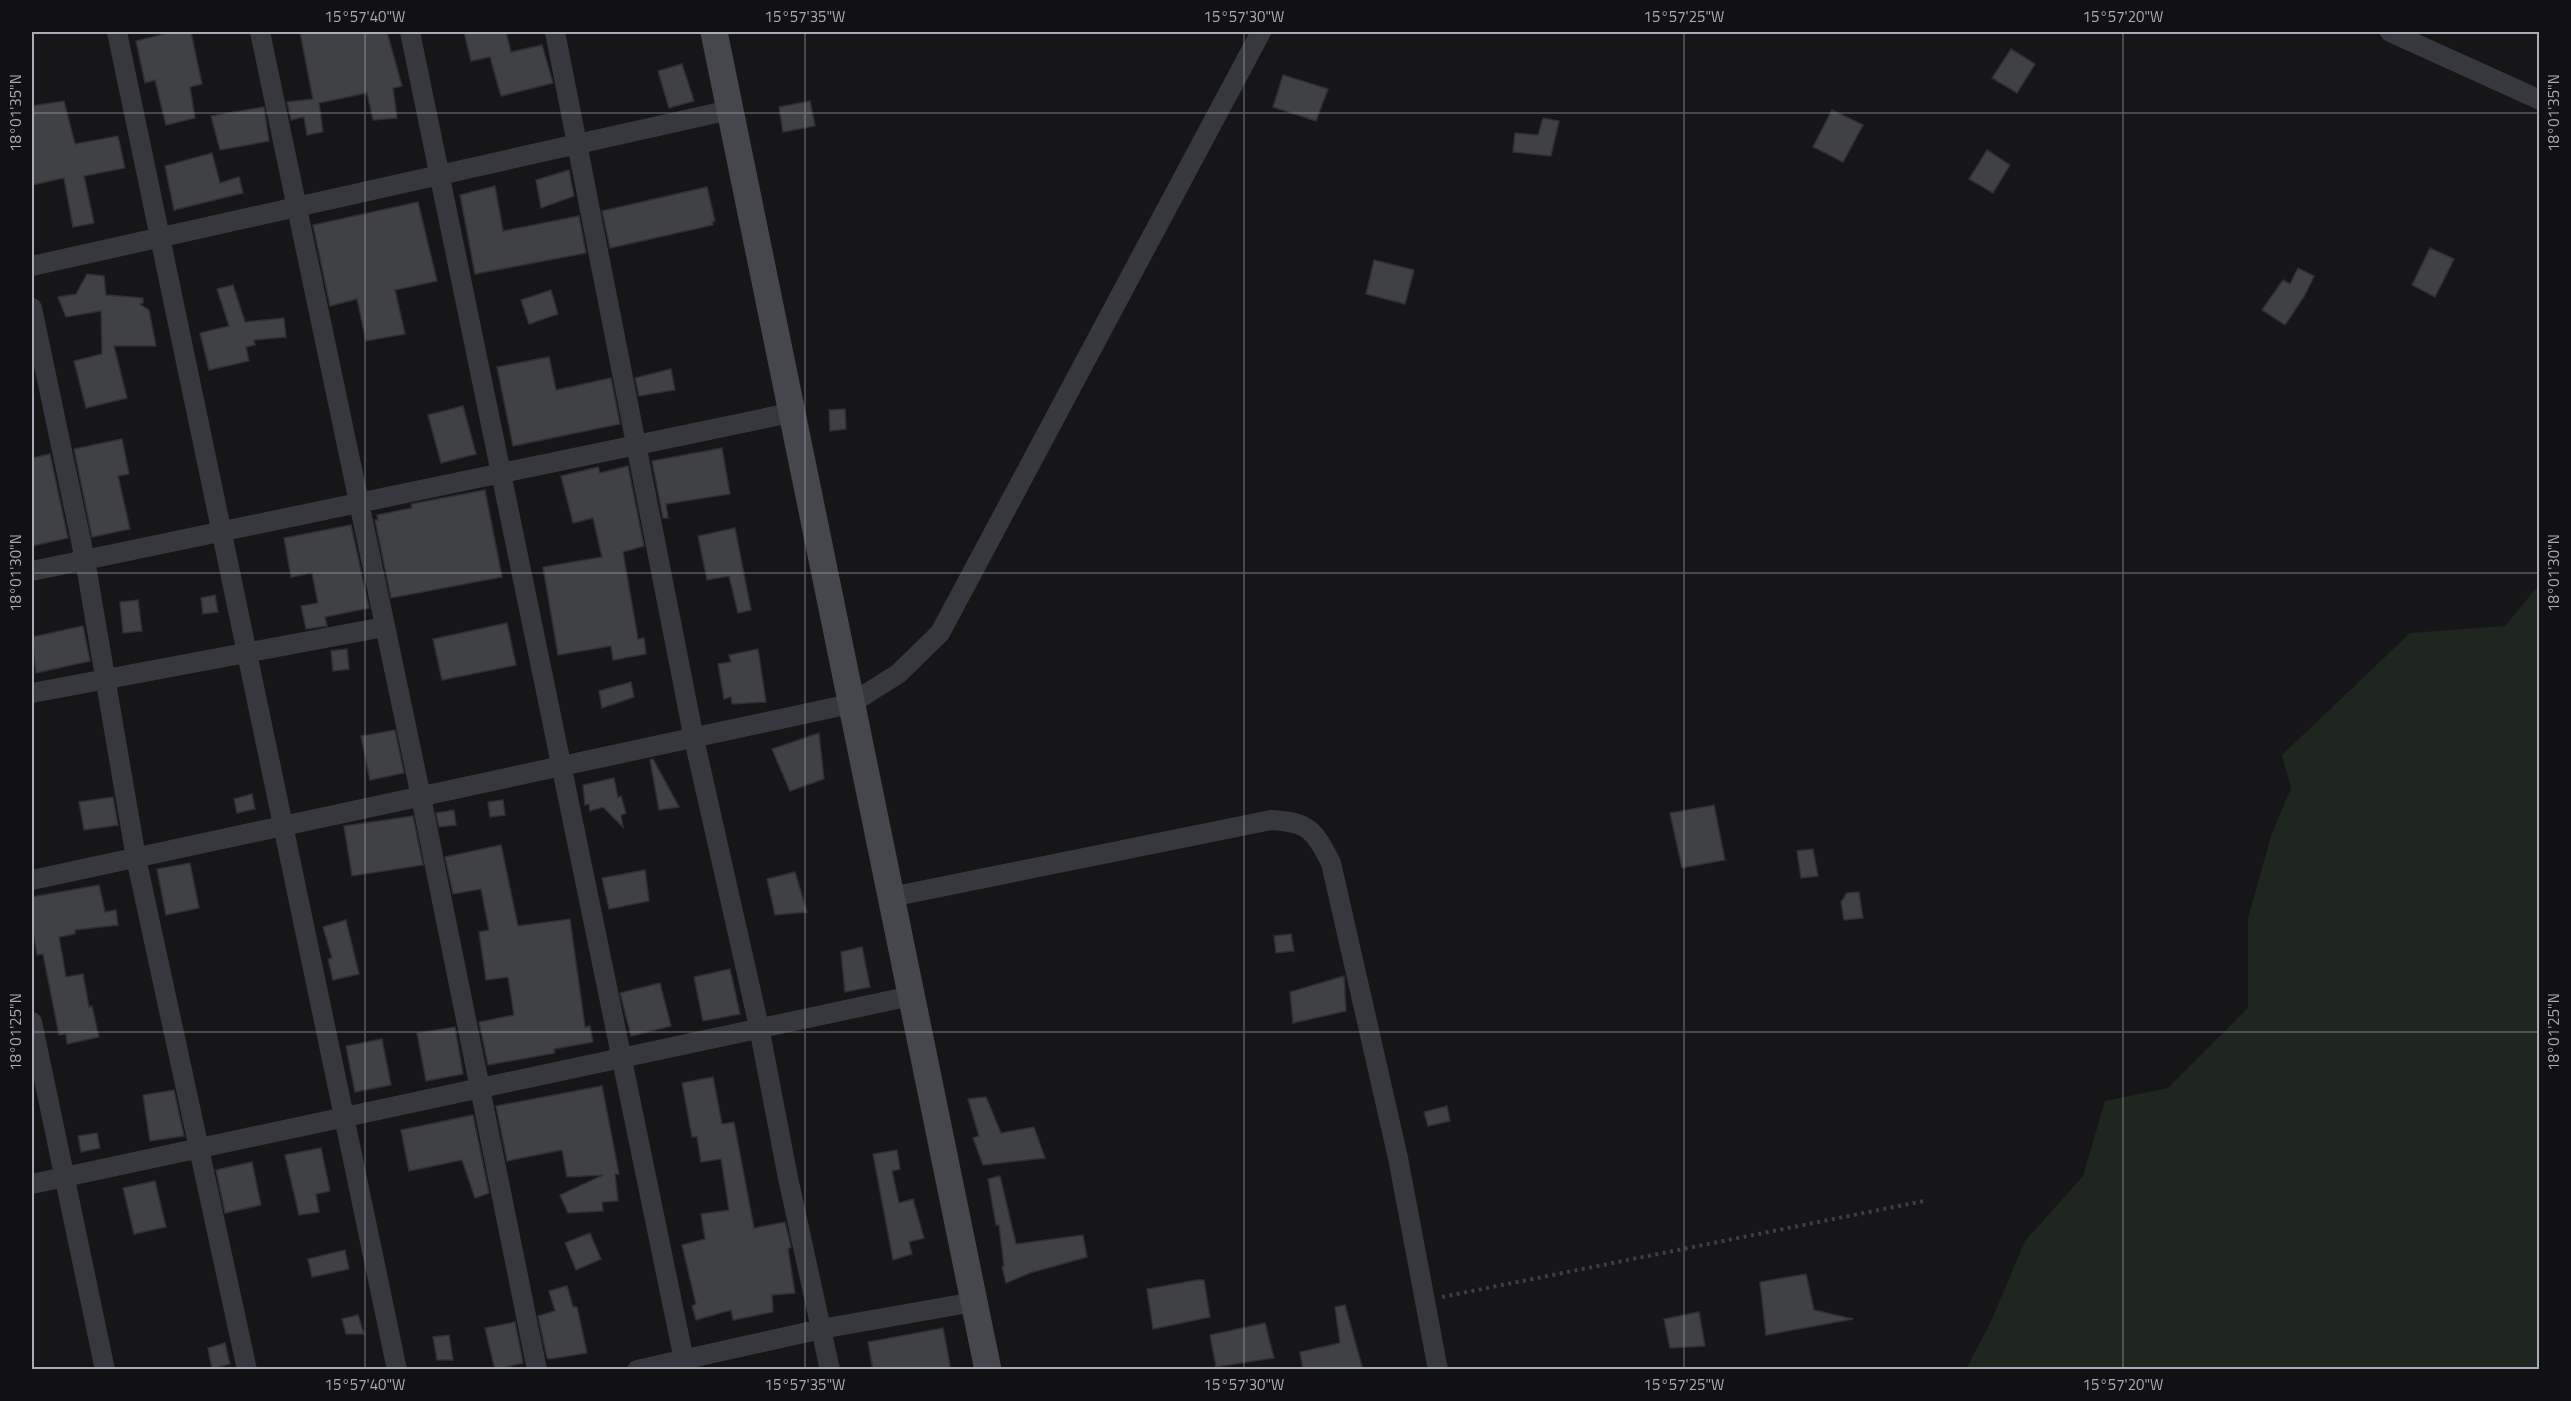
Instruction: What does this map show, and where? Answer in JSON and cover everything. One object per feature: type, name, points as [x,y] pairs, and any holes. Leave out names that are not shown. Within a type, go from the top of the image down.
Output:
[{"type":"street","points":[[117,32],[397,1370]]},
{"type":"street","points":[[260,32],[384,627],[422,797],[537,1370]]},
{"type":"street","points":[[410,32],[685,1364]]},
{"type":"street","points":[[555,32],[638,443],[694,739],[759,1027],[830,1370]]},
{"type":"street","points":[[714,32],[790,413],[988,1370]]},
{"type":"street","points":[[32,880],[850,704],[898,674],[940,633],[1261,32]]},
{"type":"street","points":[[2390,32],[2540,100]]},
{"type":"street","points":[[32,266],[578,146],[730,110]]},
{"type":"street","points":[[32,308],[85,560],[136,858],[247,1370]]},
{"type":"street","points":[[32,571],[790,413]]},
{"type":"street","points":[[32,693],[384,627]]},
{"type":"street","points":[[891,897],[1271,820],[1293,821],[1306,826],[1317,836],[1331,863],[1398,1158],[1438,1370]]},
{"type":"street","points":[[32,1184],[911,996]]},
{"type":"street","points":[[32,1022],[105,1370]]},
{"type":"street","points":[[637,1370],[685,1364],[821,1329],[974,1302]]},
{"type":"path","points":[[1425,1301],[1924,1201]]},
{"type":"shaded area","points":[[2539,585],[2539,1369],[1966,1369],[1990,1324],[2025,1241],[2083,1176],[2105,1101],[2168,1088],[2248,1008],[2248,918],[2271,836],[2291,788],[2282,755],[2410,633],[2505,626]]},
{"type":"building","points":[[172,32],[191,32],[202,84],[190,87],[195,118],[166,125],[155,80],[145,83],[136,41]]},
{"type":"building","points":[[300,32],[387,32],[402,86],[393,88],[397,118],[373,120],[367,93],[319,103],[323,132],[307,135],[304,117],[291,120],[287,102],[313,99]]},
{"type":"building","points":[[464,32],[506,32],[511,52],[542,45],[553,83],[501,96],[490,57],[471,61]]},
{"type":"building","points":[[2011,49],[2035,64],[2017,93],[1992,78]]},
{"type":"building","points":[[682,64],[694,101],[669,108],[658,71]]},
{"type":"building","points":[[1283,75],[1328,89],[1316,121],[1273,107]]},
{"type":"building","points":[[64,101],[75,144],[118,136],[125,168],[84,176],[94,223],[73,227],[64,178],[32,185],[32,106]]},
{"type":"building","points":[[810,101],[815,126],[783,132],[779,107]]},
{"type":"building","points":[[264,107],[269,141],[220,150],[211,116]]},
{"type":"building","points":[[1832,110],[1863,125],[1843,162],[1813,147]]},
{"type":"building","points":[[1543,118],[1559,121],[1551,156],[1513,152],[1515,133],[1538,135]]},
{"type":"building","points":[[1987,150],[2010,165],[1993,193],[1969,179]]},
{"type":"building","points":[[212,153],[220,183],[239,177],[243,193],[174,210],[165,166]]},
{"type":"building","points":[[569,170],[574,196],[541,208],[536,180]]},
{"type":"building","points":[[495,186],[503,231],[579,216],[586,253],[475,274],[460,195]]},
{"type":"building","points":[[707,187],[715,221],[712,222],[713,225],[610,248],[602,211]]},
{"type":"building","points":[[418,202],[437,281],[395,290],[405,334],[366,341],[357,299],[330,306],[313,225]]},
{"type":"building","points":[[2430,248],[2454,259],[2435,297],[2412,285]]},
{"type":"building","points":[[1374,260],[1414,270],[1405,304],[1366,294]]},
{"type":"building","points":[[2298,268],[2314,276],[2305,295],[2285,325],[2262,310],[2283,280],[2290,284]]},
{"type":"building","points":[[87,274],[104,276],[106,295],[143,298],[143,303],[140,304],[149,310],[156,346],[114,346],[127,398],[86,408],[74,361],[102,354],[101,311],[66,317],[58,297],[76,294]]},
{"type":"building","points":[[233,285],[245,322],[284,318],[286,337],[254,340],[255,345],[246,347],[249,361],[209,370],[200,333],[229,326],[217,289]]},
{"type":"building","points":[[551,290],[558,314],[529,324],[521,300]]},
{"type":"building","points":[[549,357],[556,390],[611,378],[620,424],[513,446],[497,367]]},
{"type":"building","points":[[671,369],[675,390],[639,396],[635,378]]},
{"type":"building","points":[[463,406],[476,454],[441,463],[428,415]]},
{"type":"building","points":[[845,409],[846,429],[830,431],[829,410]]},
{"type":"building","points":[[122,439],[129,474],[118,476],[130,529],[92,537],[74,449]]},
{"type":"building","points":[[722,448],[730,494],[666,504],[668,518],[663,518],[652,461]]},
{"type":"building","points":[[50,454],[68,538],[32,546],[32,458]]},
{"type":"building","points":[[628,466],[644,546],[623,552],[638,639],[644,638],[646,654],[613,660],[611,646],[558,655],[543,567],[602,557],[593,518],[573,523],[561,476],[598,467],[600,473]]},
{"type":"building","points":[[485,490],[502,577],[391,598],[375,520],[378,520],[377,515],[412,508],[411,504]]},
{"type":"building","points":[[351,525],[369,608],[325,617],[327,626],[306,629],[301,606],[318,603],[312,573],[291,577],[284,538]]},
{"type":"building","points":[[735,528],[751,610],[738,613],[729,576],[707,580],[698,536]]},
{"type":"building","points":[[215,595],[218,612],[203,614],[201,598]]},
{"type":"building","points":[[138,600],[142,631],[123,633],[120,602]]},
{"type":"building","points":[[507,623],[516,665],[442,680],[433,639]]},
{"type":"building","points":[[83,626],[90,661],[36,673],[32,637]]},
{"type":"building","points":[[347,649],[349,669],[333,671],[331,651]]},
{"type":"building","points":[[758,649],[766,702],[732,704],[731,697],[724,699],[718,664],[731,662],[729,655]]},
{"type":"building","points":[[631,682],[634,697],[602,708],[599,691]]},
{"type":"building","points":[[395,730],[404,773],[370,780],[361,736]]},
{"type":"building","points":[[819,733],[824,779],[790,791],[772,749]]},
{"type":"building","points":[[653,759],[679,807],[659,810],[650,760]]},
{"type":"building","points":[[614,778],[618,798],[621,796],[626,813],[621,815],[623,827],[603,807],[590,811],[589,804],[585,805],[583,785]]},
{"type":"building","points":[[252,794],[255,809],[237,813],[234,799]]},
{"type":"building","points":[[113,797],[118,825],[84,830],[79,802]]},
{"type":"building","points":[[503,800],[505,815],[490,817],[488,802]]},
{"type":"building","points":[[1714,805],[1725,860],[1682,868],[1670,813]]},
{"type":"building","points":[[454,810],[456,825],[439,827],[436,813]]},
{"type":"building","points":[[413,816],[423,865],[352,876],[344,826]]},
{"type":"building","points":[[501,845],[518,926],[570,919],[585,1027],[590,1026],[593,1042],[554,1049],[555,1053],[488,1065],[479,1022],[514,1015],[508,977],[486,980],[479,932],[489,930],[481,889],[453,894],[445,857]]},
{"type":"building","points":[[1813,849],[1818,876],[1801,878],[1797,851]]},
{"type":"building","points":[[190,863],[199,908],[166,915],[157,869]]},
{"type":"building","points":[[645,870],[649,901],[609,909],[602,878]]},
{"type":"building","points":[[795,872],[807,912],[775,915],[767,879]]},
{"type":"building","points":[[99,885],[105,912],[116,910],[118,925],[75,930],[75,934],[59,937],[66,977],[83,974],[89,1007],[92,1006],[99,1037],[67,1044],[66,1034],[59,1035],[43,954],[37,955],[32,924],[32,897]]},
{"type":"building","points":[[1859,892],[1863,918],[1844,920],[1841,902],[1847,893]]},
{"type":"building","points":[[346,920],[359,974],[333,980],[328,959],[332,958],[323,927]]},
{"type":"building","points":[[1291,934],[1294,951],[1276,953],[1274,936]]},
{"type":"building","points":[[862,947],[870,987],[845,992],[841,952]]},
{"type":"building","points":[[730,969],[740,1014],[703,1021],[694,977]]},
{"type":"building","points":[[1344,976],[1346,1011],[1293,1023],[1290,992]]},
{"type":"building","points":[[660,983],[671,1026],[631,1036],[620,993]]},
{"type":"building","points":[[455,1027],[463,1074],[426,1081],[417,1033]]},
{"type":"building","points":[[382,1039],[391,1085],[355,1092],[346,1046]]},
{"type":"building","points":[[713,1077],[722,1124],[734,1122],[754,1228],[785,1222],[791,1247],[788,1249],[795,1293],[772,1295],[773,1312],[733,1320],[731,1310],[696,1320],[692,1306],[696,1304],[682,1245],[705,1239],[701,1214],[729,1210],[721,1159],[701,1162],[697,1137],[692,1137],[682,1083]]},
{"type":"building","points":[[602,1086],[619,1174],[615,1174],[618,1201],[602,1202],[603,1211],[568,1213],[560,1195],[603,1175],[567,1177],[562,1150],[507,1161],[496,1106]]},
{"type":"building","points":[[174,1090],[184,1136],[150,1141],[143,1095]]},
{"type":"building","points":[[986,1097],[1001,1133],[1034,1127],[1045,1158],[983,1165],[973,1138],[979,1136],[968,1099]]},
{"type":"building","points":[[1447,1106],[1450,1121],[1428,1126],[1424,1112]]},
{"type":"building","points":[[473,1115],[489,1193],[475,1198],[462,1160],[409,1171],[401,1130]]},
{"type":"building","points":[[97,1133],[100,1148],[81,1152],[78,1136]]},
{"type":"building","points":[[321,1148],[330,1191],[316,1194],[319,1212],[299,1215],[285,1155]]},
{"type":"building","points":[[897,1150],[900,1169],[892,1171],[899,1203],[913,1199],[924,1238],[909,1242],[912,1254],[893,1260],[873,1154]]},
{"type":"building","points":[[252,1162],[261,1205],[225,1213],[216,1170]]},
{"type":"building","points":[[1000,1176],[1016,1244],[1083,1235],[1087,1257],[1030,1273],[1006,1283],[1002,1267],[1004,1266],[999,1225],[996,1225],[988,1179]]},
{"type":"building","points":[[155,1181],[166,1227],[134,1234],[123,1188]]},
{"type":"building","points":[[590,1233],[601,1259],[576,1270],[565,1243]]},
{"type":"building","points":[[345,1250],[349,1269],[312,1277],[308,1259]]},
{"type":"building","points":[[1806,1274],[1814,1310],[1853,1319],[1766,1335],[1760,1282]]},
{"type":"building","points":[[1204,1280],[1210,1317],[1153,1329],[1147,1289]]},
{"type":"building","points":[[567,1286],[573,1307],[577,1307],[587,1353],[550,1359],[547,1358],[538,1316],[555,1311],[549,1291]]},
{"type":"building","points":[[1345,1305],[1363,1370],[1303,1370],[1300,1352],[1340,1343],[1335,1307]]},
{"type":"building","points":[[1699,1312],[1705,1346],[1670,1348],[1664,1319]]},
{"type":"building","points":[[358,1315],[364,1334],[346,1334],[342,1319]]},
{"type":"building","points":[[515,1322],[523,1363],[495,1370],[485,1328]]},
{"type":"building","points":[[1265,1323],[1274,1358],[1216,1367],[1210,1335]]},
{"type":"building","points":[[943,1328],[951,1370],[873,1370],[868,1342]]},
{"type":"building","points":[[449,1335],[453,1360],[437,1360],[433,1337]]},
{"type":"building","points":[[225,1343],[230,1364],[212,1369],[208,1348]]}]
